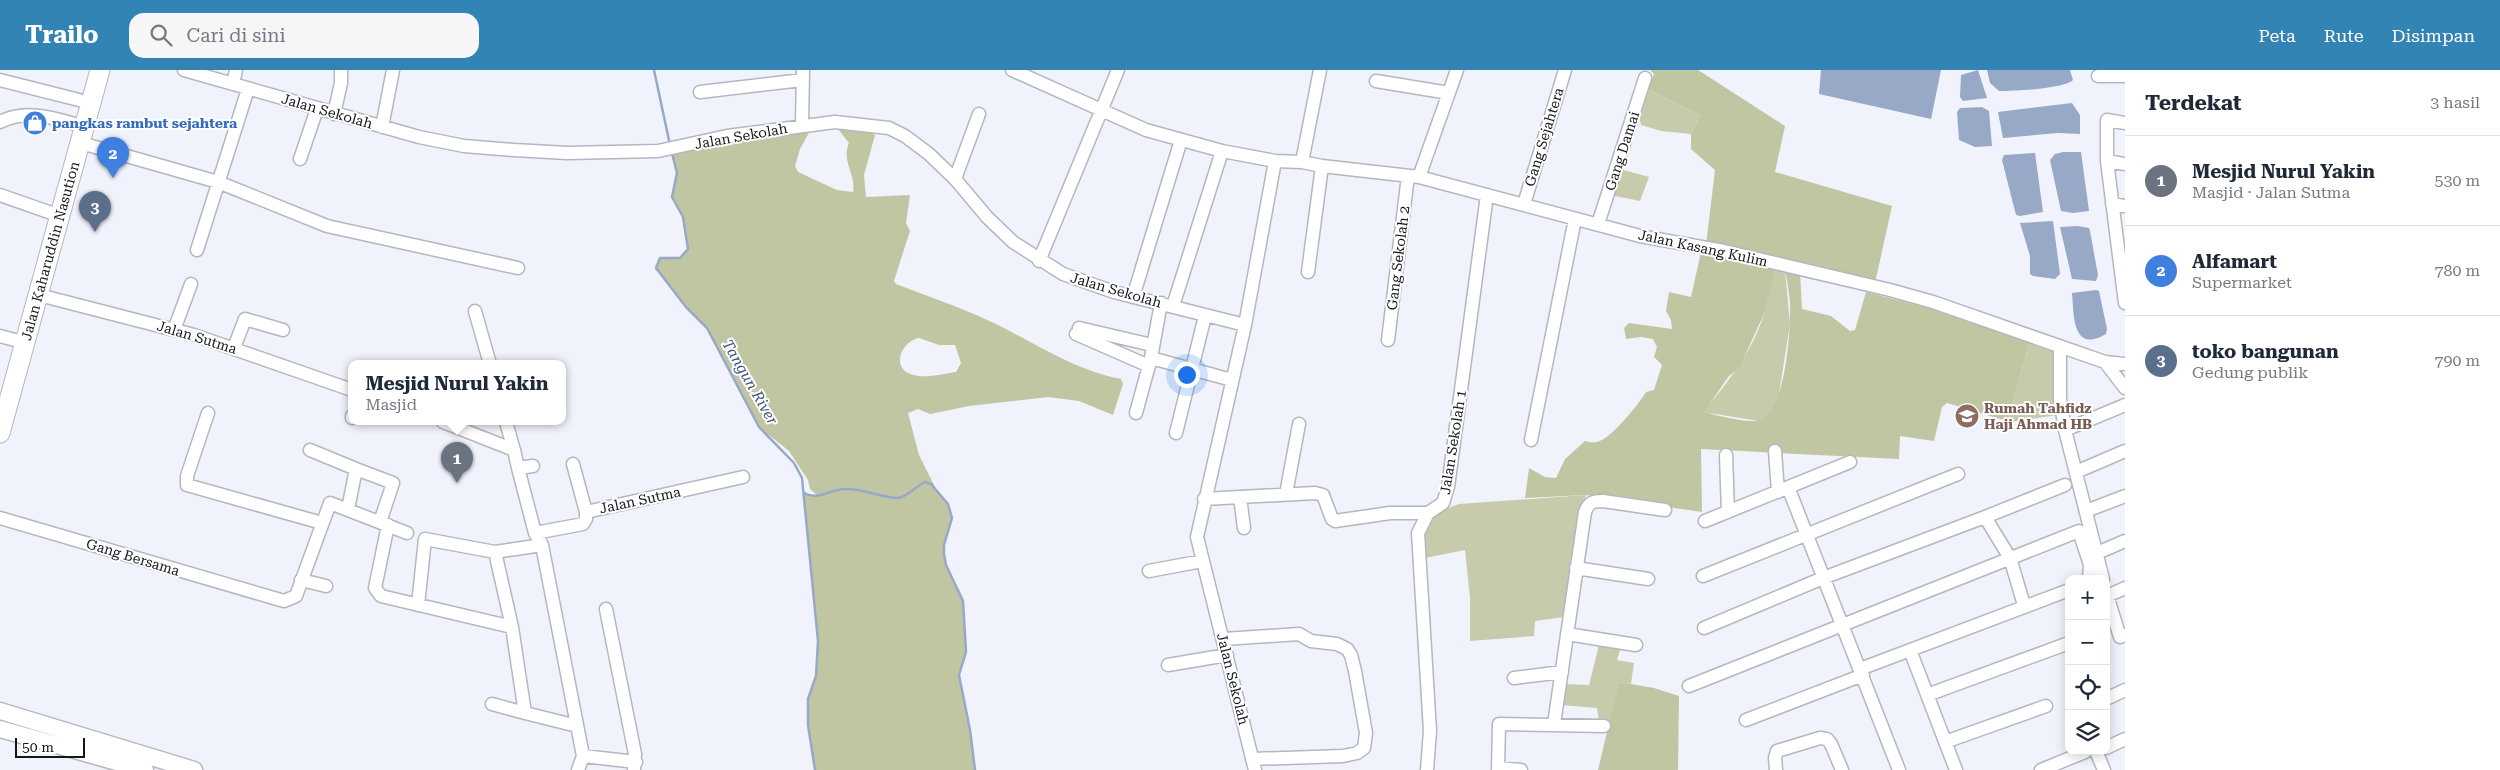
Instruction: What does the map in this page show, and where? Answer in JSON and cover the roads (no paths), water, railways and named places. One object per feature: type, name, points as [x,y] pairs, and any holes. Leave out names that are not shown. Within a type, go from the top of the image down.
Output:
[{"type":"highway","name":"Jalan Kaharuddin Nasution","points":[[0,433],[4,407],[26,343],[100,70]]},
{"type":"main road","points":[[0,711],[194,770]]},
{"type":"main road","points":[[0,729],[118,766],[145,770]]},
{"type":"street","name":"Jalan Sekolah","points":[[184,70],[334,114],[419,137],[464,146],[568,153],[658,151],[727,136],[802,125],[835,122],[889,128],[905,136],[955,179],[987,217],[1013,242],[1039,261],[1088,285],[1245,325]]},
{"type":"street","points":[[233,84],[236,70]]},
{"type":"street","points":[[334,114],[341,82],[341,70]]},
{"type":"street","points":[[382,127],[393,70]]},
{"type":"street","name":"Jalan Kasang Kulim","points":[[1012,70],[1146,130],[1222,151],[1275,161],[1302,162],[1413,177],[1524,204],[1640,236],[1724,252],[1890,290],[1933,302],[2104,362],[2125,364]]},
{"type":"street","points":[[1039,261],[1118,70]]},
{"type":"street","points":[[1302,162],[1320,70]]},
{"type":"street","name":"Gang Sekolah 2","points":[[1388,340],[1413,177],[1457,70]]},
{"type":"street","name":"Gang Sejahtera","points":[[1524,204],[1565,70]]},
{"type":"street","points":[[700,92],[802,75],[802,125]]},
{"type":"street","points":[[2098,76],[2125,76]]},
{"type":"street","name":"Gang Damai","points":[[1598,224],[1645,78]]},
{"type":"street","points":[[0,80],[91,103]]},
{"type":"street","points":[[1376,81],[1449,93]]},
{"type":"street","points":[[197,250],[248,89]]},
{"type":"street","points":[[300,159],[317,109]]},
{"type":"street","points":[[955,179],[979,114]]},
{"type":"street","points":[[0,122],[18,116],[50,117],[83,135],[218,182],[328,226],[518,268]]},
{"type":"street","points":[[2125,123],[2107,120],[2107,161],[2119,205],[2125,297]]},
{"type":"street","points":[[1133,297],[1181,140]]},
{"type":"street","points":[[1136,412],[1167,305],[1222,151]]},
{"type":"street","name":"Jalan Sekolah","points":[[1254,765],[1197,536],[1245,325],[1275,161]]},
{"type":"street","points":[[2107,161],[2125,164]]},
{"type":"street","points":[[1308,272],[1322,166]]},
{"type":"street","points":[[0,195],[60,216]]},
{"type":"street","name":"Jalan Sekolah 1","points":[[1427,770],[1430,731],[1418,533],[1428,513],[1443,503],[1448,487],[1487,195]]},
{"type":"street","points":[[1531,440],[1575,219]]},
{"type":"street","points":[[174,330],[191,284]]},
{"type":"street","name":"Jalan Sutma","points":[[39,295],[174,330],[234,348],[295,372],[348,389]]},
{"type":"street","points":[[475,311],[489,360]]},
{"type":"street","points":[[1176,434],[1205,316]]},
{"type":"street","points":[[234,348],[245,318],[282,330]]},
{"type":"street","points":[[1151,356],[1077,331],[1191,369],[1232,380]]},
{"type":"street","points":[[0,336],[26,343]]},
{"type":"street","points":[[2060,346],[2060,399],[2065,430],[2102,575]]},
{"type":"street","points":[[2104,362],[2125,388]]},
{"type":"street","points":[[2065,430],[2125,405]]},
{"type":"street","points":[[208,413],[187,476],[187,485],[322,523]]},
{"type":"street","points":[[1286,494],[1299,424]]},
{"type":"street","points":[[451,425],[514,450]]},
{"type":"street","points":[[507,425],[534,533],[542,545],[583,756],[578,770]]},
{"type":"street","points":[[310,450],[392,483],[384,523],[375,588],[376,593],[512,627]]},
{"type":"street","points":[[1776,452],[1783,490],[1806,534],[1898,770]]},
{"type":"street","points":[[2076,472],[2125,452]]},
{"type":"street","points":[[1726,454],[1728,512]]},
{"type":"street","points":[[1705,522],[1850,462]]},
{"type":"street","name":"Jalan Sutma","points":[[573,464],[586,512],[742,477]]},
{"type":"street","points":[[518,468],[533,466]]},
{"type":"street","points":[[348,509],[356,469]]},
{"type":"street","points":[[1703,576],[1958,474]]},
{"type":"street","points":[[1704,628],[1823,578],[2065,485]]},
{"type":"street","points":[[1204,499],[1286,494],[1323,495],[1332,519],[1335,521],[1390,513],[1428,513]]},
{"type":"street","points":[[2086,511],[2125,496]]},
{"type":"street","points":[[1240,497],[1244,528]]},
{"type":"street","points":[[1554,724],[1576,568],[1585,512],[1588,505],[1594,501],[1603,501],[1665,510]]},
{"type":"street","points":[[326,586],[301,580],[330,503],[407,533]]},
{"type":"street","points":[[534,533],[583,524],[586,519],[586,512]]},
{"type":"street","points":[[1985,517],[2010,558],[2024,605]]},
{"type":"street","name":"Gang Bersama","points":[[0,518],[266,597],[284,600],[291,599],[296,596],[301,580]]},
{"type":"street","points":[[1689,686],[2079,531],[2090,565],[2089,575]]},
{"type":"street","points":[[418,605],[425,539],[496,552],[542,545]]},
{"type":"street","points":[[2097,553],[2125,541]]},
{"type":"street","points":[[496,552],[512,627],[525,713]]},
{"type":"street","points":[[1149,572],[1202,561]]},
{"type":"street","points":[[1576,568],[1648,579]]},
{"type":"street","points":[[2110,593],[2125,588]]},
{"type":"street","points":[[1746,720],[1910,650],[2024,605],[2065,591]]},
{"type":"street","points":[[2110,604],[2120,637],[2125,635]]},
{"type":"street","points":[[583,756],[635,766],[606,609]]},
{"type":"street","points":[[1224,640],[1299,634],[1311,641],[1337,644],[1347,649],[1351,655],[1355,671],[1366,733],[1364,748],[1357,753],[1344,756],[1254,765]]},
{"type":"street","points":[[1567,634],[1636,645]]},
{"type":"street","points":[[1927,695],[2065,644]]},
{"type":"street","points":[[1910,650],[1956,770]]},
{"type":"street","points":[[1168,666],[1227,655]]},
{"type":"street","points":[[1514,678],[1562,672]]},
{"type":"street","points":[[2110,697],[2125,690]]},
{"type":"street","points":[[492,704],[577,726]]},
{"type":"street","points":[[1945,742],[2046,706]]},
{"type":"street","points":[[1521,770],[1498,769],[1499,724],[1604,726]]},
{"type":"street","points":[[1776,770],[1775,758],[1777,751],[1820,738],[1827,739],[1831,744],[1842,770]]},
{"type":"street","points":[[2110,745],[2125,739]]},
{"type":"street","points":[[2041,770],[2085,755]]},
{"type":"street","points":[[2098,755],[2104,770]]},
{"type":"water","points":[[1821,70],[1941,70],[1931,119],[1819,94]]},
{"type":"water","points":[[1978,70],[1987,98],[1963,101],[1960,97],[1961,75]]},
{"type":"water","points":[[1987,70],[2070,70],[2073,80],[2060,86],[1999,91],[1990,83]]},
{"type":"water","points":[[2072,103],[2080,115],[2080,134],[2058,133],[2003,138],[1998,112]]},
{"type":"water","points":[[1982,107],[1989,111],[1992,146],[1975,147],[1959,140],[1957,112],[1960,108]]},
{"type":"water","points":[[2081,152],[2089,211],[2073,213],[2061,211],[2050,160],[2055,154]]},
{"type":"water","points":[[2035,153],[2043,212],[2016,215],[2002,160],[2004,155]]},
{"type":"water","points":[[2053,221],[2060,274],[2055,279],[2033,276],[2030,274],[2030,256],[2020,223]]},
{"type":"water","points":[[2078,226],[2089,228],[2090,231],[2098,275],[2096,281],[2072,279],[2060,227]]},
{"type":"water","points":[[2099,291],[2107,329],[2106,334],[2095,339],[2087,339],[2081,336],[2077,329],[2073,312],[2072,293]]},
{"type":"waterway","name":"Tangun River","points":[[654,70],[670,145]]},
{"type":"waterway","name":"Tangun River","points":[[672,153],[677,173],[672,197],[683,217],[688,249],[680,258],[660,258],[656,268],[686,307],[707,328],[759,427],[794,463],[802,478],[818,641],[816,676],[808,699],[808,725],[815,770]]},
{"type":"waterway","points":[[804,493],[815,496],[840,489],[852,489],[899,498],[925,482],[931,484],[948,504],[952,518],[944,545],[944,554],[946,565],[963,601],[966,652],[959,675],[970,730],[975,770]]},
{"type":"place","name":"pangkas rambut sejahtera","points":[[35,123]]},
{"type":"place","name":"Alfamart","points":[[113,178]]},
{"type":"place","name":"toko bangunan","points":[[95,232]]},
{"type":"place","name":"Rumah Tahfidz Haji Ahmad HB","points":[[1967,416]]},
{"type":"place","name":"Mesjid Nurul Yakin","points":[[457,483]]}]
